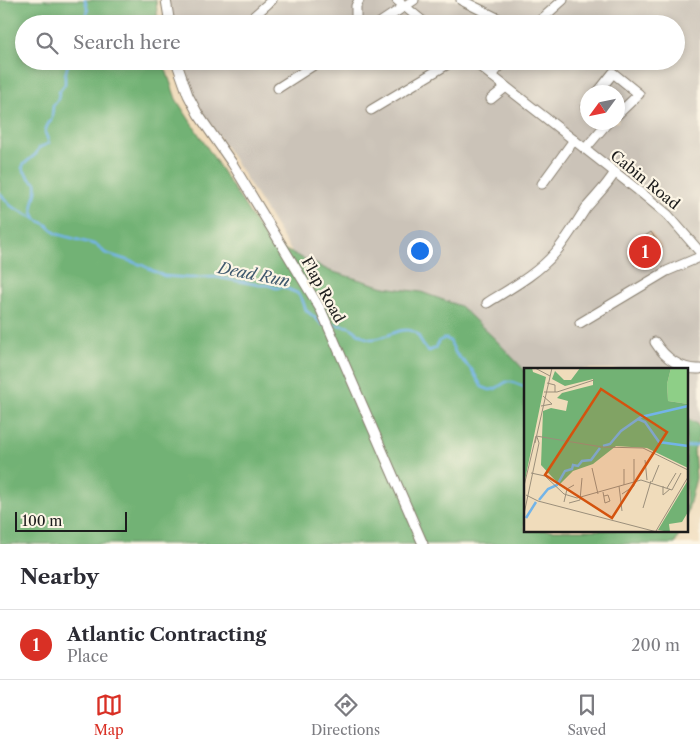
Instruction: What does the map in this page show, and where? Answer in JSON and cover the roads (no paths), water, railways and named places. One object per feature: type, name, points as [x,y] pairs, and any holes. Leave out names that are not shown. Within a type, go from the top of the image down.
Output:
[{"type":"lane","points":[[166,0],[168,15]]},
{"type":"lane","points":[[256,15],[272,0]]},
{"type":"lane","points":[[356,15],[356,6],[359,0]]},
{"type":"lane","points":[[388,15],[401,3],[414,0]]},
{"type":"lane","points":[[461,0],[491,15]]},
{"type":"lane","points":[[546,15],[564,0]]},
{"type":"lane","points":[[401,3],[415,15]]},
{"type":"lane","name":"Flap Road","points":[[179,70],[188,95],[198,114],[232,164],[326,320],[423,544]]},
{"type":"lane","points":[[278,88],[306,70]]},
{"type":"lane","points":[[371,110],[438,70]]},
{"type":"lane","name":"Cabin Road","points":[[484,70],[668,215],[700,252]]},
{"type":"lane","points":[[492,76],[496,70]]},
{"type":"lane","points":[[604,85],[613,73],[639,94],[625,107]]},
{"type":"lane","points":[[491,98],[506,87]]},
{"type":"lane","points":[[585,149],[598,130]]},
{"type":"lane","points":[[542,184],[574,140]]},
{"type":"lane","points":[[487,303],[539,269],[556,252],[586,208],[610,181],[615,172]]},
{"type":"lane","points":[[580,324],[673,267],[700,257]]},
{"type":"lane","points":[[655,342],[671,360],[686,368]]},
{"type":"waterway","points":[[85,0],[88,11],[87,15]]},
{"type":"waterway","points":[[36,218],[33,209],[36,183],[30,179],[22,168],[36,154],[39,148],[49,143],[45,132],[52,118],[53,106],[58,100],[59,92],[65,84],[66,70]]},
{"type":"waterway","name":"Dead Run","points":[[0,193],[11,206],[47,225],[57,234],[97,245],[105,253],[142,265],[164,276],[215,277],[268,285],[276,288],[283,287],[297,293],[302,299],[306,310],[323,325],[326,325]]},
{"type":"waterway","name":"Dead Run","points":[[331,325],[349,327],[368,339],[376,339],[402,330],[412,331],[418,335],[424,347],[429,351],[436,348],[439,341],[445,338],[450,341],[456,354],[472,370],[482,387],[490,390],[495,389],[506,382],[524,387]]},
{"type":"waterway","name":"Dead Run","points":[[688,447],[700,444]]},
{"type":"place","name":"Atlantic Contracting","points":[[645,252]]}]
